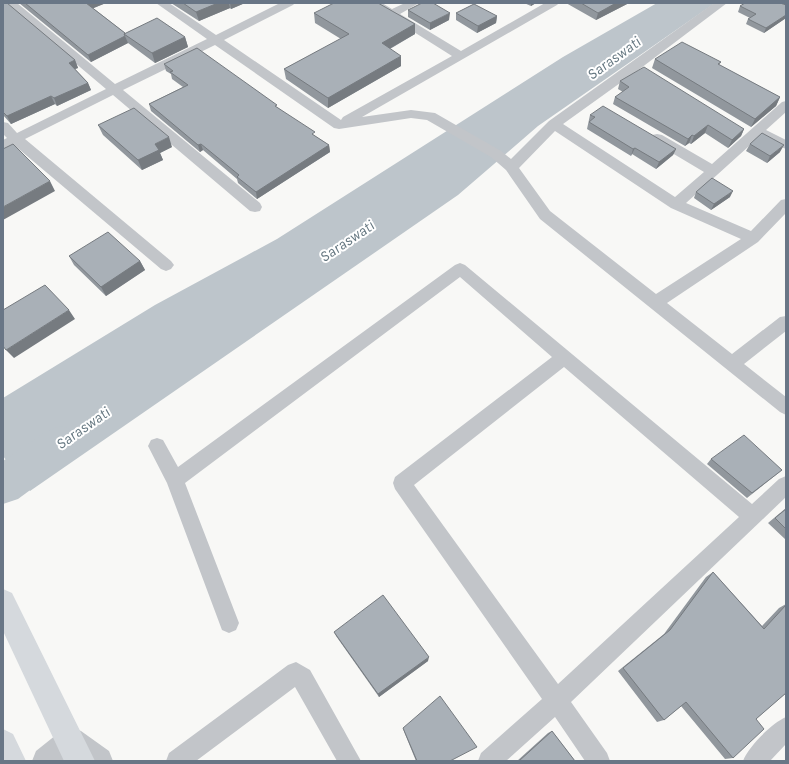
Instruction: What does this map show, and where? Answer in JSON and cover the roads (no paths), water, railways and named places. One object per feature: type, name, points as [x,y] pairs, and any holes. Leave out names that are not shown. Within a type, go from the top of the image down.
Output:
[{"type":"highway","points":[[8,614],[76,751]]},
{"type":"highway","points":[[3,744],[11,761]]},
{"type":"street","points":[[10,3],[255,207]]},
{"type":"street","points":[[162,3],[339,125],[411,114],[430,116],[496,154],[511,167],[545,215],[786,407]]},
{"type":"street","points":[[9,142],[288,3]]},
{"type":"street","points":[[374,3],[461,56]]},
{"type":"street","points":[[392,14],[413,3]]},
{"type":"street","points":[[339,125],[553,3]]},
{"type":"street","points":[[511,167],[554,124],[721,3]]},
{"type":"street","points":[[637,65],[651,73]]},
{"type":"street","points":[[590,98],[603,106]]},
{"type":"street","points":[[676,204],[786,105]]},
{"type":"street","points":[[554,124],[676,204],[753,238]]},
{"type":"street","points":[[3,126],[9,142],[166,265]]},
{"type":"street","points":[[738,127],[786,145]]},
{"type":"street","points":[[644,130],[713,171]]},
{"type":"street","points":[[656,302],[753,238],[786,204]]},
{"type":"street","points":[[175,480],[460,269],[752,516]]},
{"type":"street","points":[[732,364],[786,322]]},
{"type":"street","points":[[564,358],[402,483],[599,761]]},
{"type":"street","points":[[156,446],[175,480],[228,623]]},
{"type":"street","points":[[489,761],[556,701],[786,484]]},
{"type":"street","points":[[177,761],[296,673],[302,678],[350,761]]},
{"type":"street","points":[[754,761],[786,728]]},
{"type":"street","points":[[46,761],[76,751],[99,761]]},
{"type":"water","points":[[657,3],[715,3],[538,126],[458,195],[30,491],[3,456],[3,398],[155,305],[277,239],[563,57]]},
{"type":"waterway","name":"Saraswati","points":[[3,485],[61,444]]}]
